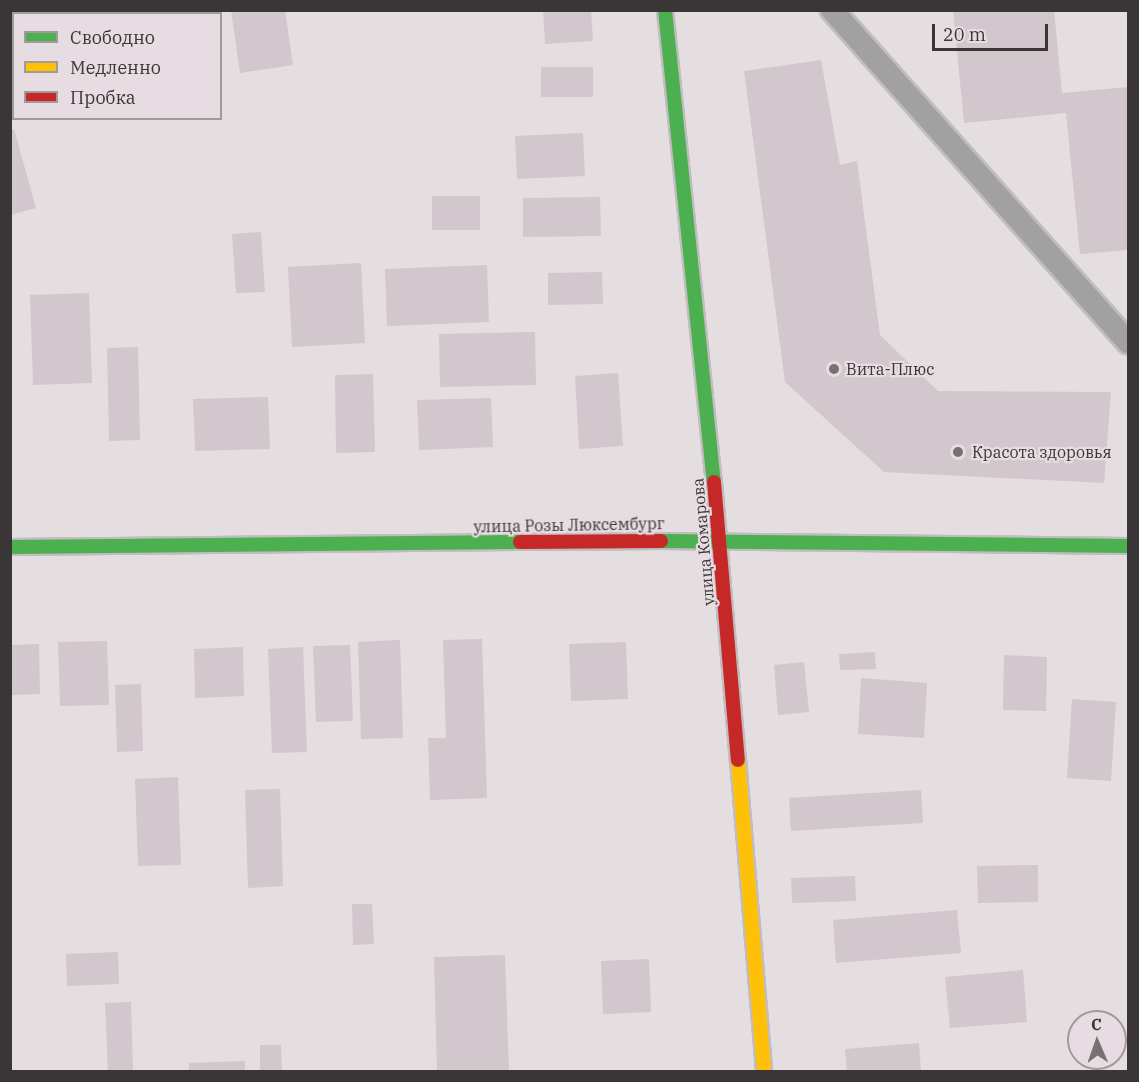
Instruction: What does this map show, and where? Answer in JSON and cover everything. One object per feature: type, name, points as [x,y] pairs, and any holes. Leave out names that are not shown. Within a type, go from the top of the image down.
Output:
[{"type":"street","name":"улица Комарова","points":[[666,10],[720,540],[764,1071]]},
{"type":"street","name":"улица Розы Люксембург","points":[[10,547],[720,540],[1128,546]]},
{"type":"lane","points":[[832,10],[1128,342]]},
{"type":"building","points":[[231,10],[285,10],[293,65],[240,73]]},
{"type":"building","points":[[543,10],[591,10],[593,41],[545,44]]},
{"type":"building","points":[[953,10],[1054,10],[1062,93],[1128,87],[1128,250],[1080,254],[1066,113],[964,123]]},
{"type":"building","points":[[821,60],[840,165],[857,161],[880,335],[938,391],[1111,392],[1104,483],[884,472],[785,382],[744,71]]},
{"type":"building","points":[[541,67],[593,67],[593,97],[541,97]]},
{"type":"building","points":[[14,129],[36,208],[10,215],[10,130]]},
{"type":"building","points":[[583,133],[585,176],[517,179],[515,136]]},
{"type":"building","points":[[432,196],[480,196],[480,230],[432,230]]},
{"type":"building","points":[[600,197],[601,236],[523,237],[523,198]]},
{"type":"building","points":[[261,232],[265,292],[236,293],[232,234]]},
{"type":"building","points":[[361,263],[365,343],[292,347],[288,267]]},
{"type":"building","points":[[487,265],[489,322],[387,326],[385,269]]},
{"type":"building","points":[[602,272],[603,304],[548,305],[548,273]]},
{"type":"building","points":[[89,293],[92,383],[33,385],[30,295]]},
{"type":"building","points":[[535,332],[536,385],[440,387],[439,334]]},
{"type":"building","points":[[138,347],[140,440],[109,441],[107,348]]},
{"type":"building","points":[[618,373],[623,446],[579,449],[575,376]]},
{"type":"building","points":[[373,374],[375,452],[336,453],[335,375]]},
{"type":"building","points":[[268,397],[270,449],[195,451],[193,399]]},
{"type":"building","points":[[491,398],[493,447],[419,450],[417,400]]},
{"type":"building","points":[[482,639],[487,798],[430,800],[428,738],[446,738],[443,640]]},
{"type":"building","points":[[400,640],[403,738],[361,739],[358,642]]},
{"type":"building","points":[[107,641],[109,705],[60,706],[58,642]]},
{"type":"building","points":[[626,642],[628,699],[571,701],[569,644]]},
{"type":"building","points":[[39,644],[40,694],[10,695],[10,645]]},
{"type":"building","points":[[350,645],[353,721],[316,722],[313,646]]},
{"type":"building","points":[[243,647],[244,696],[195,698],[194,649]]},
{"type":"building","points":[[303,647],[307,752],[272,753],[268,649]]},
{"type":"building","points":[[875,652],[876,669],[840,670],[839,654]]},
{"type":"building","points":[[1004,655],[1047,657],[1046,711],[1003,710]]},
{"type":"building","points":[[804,662],[809,712],[778,715],[774,665]]},
{"type":"building","points":[[861,678],[927,683],[924,738],[858,734]]},
{"type":"building","points":[[141,684],[143,751],[117,752],[115,685]]},
{"type":"building","points":[[1072,699],[1116,702],[1111,781],[1067,778]]},
{"type":"building","points":[[178,777],[181,865],[138,866],[135,779]]},
{"type":"building","points":[[280,789],[283,886],[248,888],[245,790]]},
{"type":"building","points":[[921,790],[923,823],[791,831],[789,798]]},
{"type":"building","points":[[1038,865],[1038,902],[978,903],[977,866]]},
{"type":"building","points":[[855,876],[856,901],[792,903],[791,878]]},
{"type":"building","points":[[352,904],[372,904],[374,944],[353,945]]},
{"type":"building","points":[[957,910],[961,953],[836,963],[833,920]]},
{"type":"building","points":[[118,952],[119,984],[67,986],[66,954]]},
{"type":"building","points":[[505,955],[509,1072],[437,1072],[434,957]]},
{"type":"building","points":[[649,959],[651,1012],[603,1014],[601,961]]},
{"type":"building","points":[[1023,970],[1027,1022],[950,1028],[945,977]]},
{"type":"building","points":[[131,1002],[133,1072],[108,1072],[105,1003]]},
{"type":"building","points":[[919,1043],[921,1072],[847,1072],[845,1049]]},
{"type":"building","points":[[260,1045],[281,1045],[282,1072],[260,1072]]},
{"type":"building","points":[[245,1061],[245,1072],[189,1072],[189,1063]]},
{"type":"traffic: fast","points":[[665,10],[714,482]]},
{"type":"traffic: fast","points":[[661,541],[1128,546]]},
{"type":"traffic: fast","points":[[10,547],[520,542]]},
{"type":"traffic: slow","points":[[738,760],[764,1072]]},
{"type":"traffic: jam","points":[[714,482],[738,760]]},
{"type":"traffic: jam","points":[[520,542],[661,541]]},
{"type":"place","name":"Вита-Плюс","points":[[834,369]]},
{"type":"place","name":"Красота здоровья","points":[[958,452]]}]
